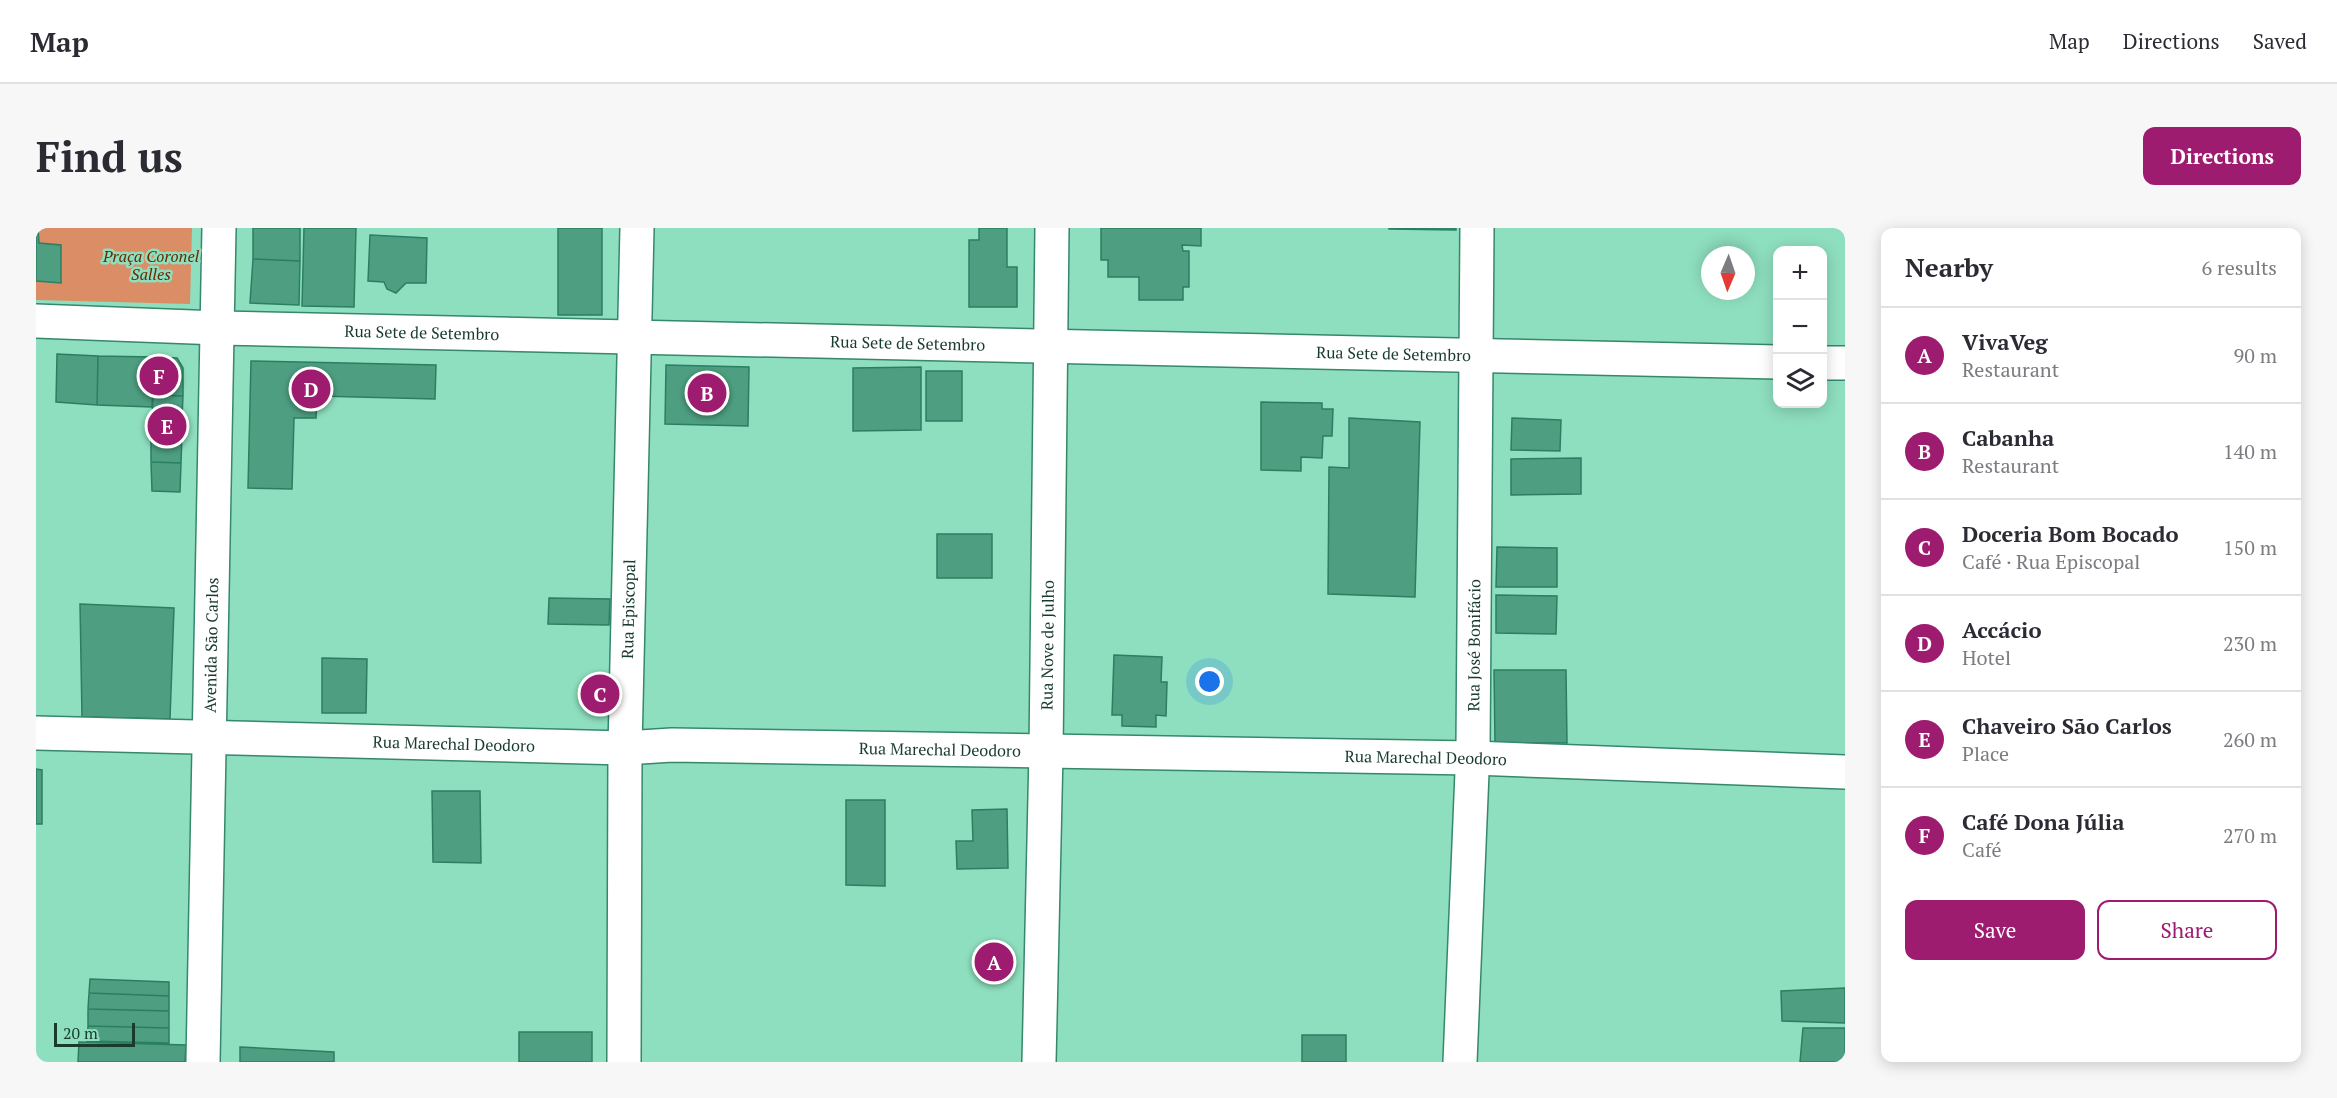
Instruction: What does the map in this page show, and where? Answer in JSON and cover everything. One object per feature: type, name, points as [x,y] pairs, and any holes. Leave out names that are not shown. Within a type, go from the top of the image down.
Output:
[{"type":"main road","name":"Avenida São Carlos","points":[[203,1062],[219,328],[219,228]]},
{"type":"main road","name":"Rua Episcopal","points":[[624,1062],[627,831],[625,748],[638,228]]},
{"type":"main road","name":"Rua Nove de Julho","points":[[1039,1062],[1046,752],[1052,228]]},
{"type":"main road","name":"Rua José Bonifácio","points":[[1460,1062],[1473,758],[1477,228]]},
{"type":"main road","name":"Rua Sete de Setembro","points":[[36,321],[219,328],[1773,362]]},
{"type":"main road","points":[[1827,363],[1845,363]]},
{"type":"main road","name":"Rua Marechal Deodoro","points":[[36,733],[625,748],[672,745],[1473,758],[1845,772]]},
{"type":"green space","name":"Praça Coronel Salles","points":[[36,228],[192,228],[190,304],[36,300]]},
{"type":"building","points":[[36,228],[38,228],[39,243],[61,245],[61,283],[36,281]]},
{"type":"building","points":[[253,228],[300,228],[300,261],[253,259]]},
{"type":"building","points":[[304,228],[356,228],[354,307],[302,306]]},
{"type":"building","points":[[558,228],[602,228],[602,315],[558,315]]},
{"type":"building","points":[[979,228],[1007,228],[1007,267],[1017,267],[1017,307],[969,307],[969,240],[979,240]]},
{"type":"building","points":[[1101,228],[1201,228],[1201,246],[1182,245],[1183,251],[1189,251],[1189,287],[1183,287],[1183,300],[1139,300],[1139,277],[1108,277],[1108,260],[1101,260]]},
{"type":"building","points":[[1456,228],[1456,230],[1389,229]]},
{"type":"building","points":[[370,235],[427,238],[426,283],[406,283],[396,293],[387,289],[384,282],[368,281]]},
{"type":"building","points":[[253,259],[300,261],[299,305],[250,303]]},
{"type":"building","points":[[57,354],[98,356],[97,405],[56,402]]},
{"type":"building","points":[[98,356],[154,357],[152,407],[97,405]]},
{"type":"building","points":[[154,357],[177,358],[183,368],[183,396],[153,395]]},
{"type":"building","points":[[251,361],[436,365],[435,399],[317,396],[316,418],[294,418],[292,489],[248,488]]},
{"type":"building","points":[[666,365],[749,367],[748,426],[665,424]]},
{"type":"building","points":[[921,367],[921,430],[853,431],[853,368]]},
{"type":"building","points":[[926,371],[962,371],[962,421],[926,421]]},
{"type":"building","points":[[153,395],[183,396],[182,418],[152,418]]},
{"type":"building","points":[[1261,402],[1322,403],[1322,409],[1333,409],[1332,436],[1323,436],[1322,458],[1301,457],[1301,471],[1261,470]]},
{"type":"building","points":[[152,418],[182,418],[182,435],[151,435]]},
{"type":"building","points":[[1349,418],[1420,422],[1415,597],[1328,594],[1329,467],[1349,468]]},
{"type":"building","points":[[1512,418],[1561,420],[1560,451],[1511,450]]},
{"type":"building","points":[[151,435],[182,435],[181,463],[151,462]]},
{"type":"building","points":[[1581,458],[1581,494],[1511,495],[1511,459]]},
{"type":"building","points":[[151,462],[181,463],[180,492],[152,491]]},
{"type":"building","points":[[937,534],[992,534],[992,578],[937,578]]},
{"type":"building","points":[[1497,547],[1557,548],[1557,587],[1496,587]]},
{"type":"building","points":[[1496,595],[1557,596],[1556,634],[1496,633]]},
{"type":"building","points":[[549,598],[610,599],[609,625],[548,624]]},
{"type":"building","points":[[80,604],[174,608],[170,719],[82,717]]},
{"type":"building","points":[[1114,655],[1162,657],[1161,682],[1167,682],[1166,716],[1156,715],[1156,727],[1122,726],[1122,715],[1112,715]]},
{"type":"building","points":[[322,658],[367,659],[366,713],[322,713]]},
{"type":"building","points":[[1494,670],[1566,670],[1567,743],[1495,743]]},
{"type":"building","points":[[36,769],[42,770],[42,824],[36,824]]},
{"type":"building","points":[[432,791],[480,791],[481,863],[433,862]]},
{"type":"building","points":[[846,800],[885,800],[885,886],[846,885]]},
{"type":"building","points":[[1007,809],[1008,868],[957,869],[956,841],[973,841],[972,810]]},
{"type":"building","points":[[90,979],[169,982],[169,996],[89,993]]},
{"type":"building","points":[[1845,988],[1845,1023],[1782,1021],[1781,991]]},
{"type":"building","points":[[89,993],[169,996],[169,1011],[88,1009]]},
{"type":"building","points":[[88,1009],[169,1011],[169,1028],[88,1026]]},
{"type":"building","points":[[88,1026],[169,1028],[169,1043],[87,1041]]},
{"type":"building","points":[[1803,1028],[1845,1028],[1845,1062],[1800,1062]]},
{"type":"building","points":[[519,1032],[592,1032],[592,1062],[519,1062]]},
{"type":"building","points":[[1302,1035],[1346,1035],[1346,1062],[1302,1062]]},
{"type":"building","points":[[79,1042],[186,1045],[185,1062],[78,1062]]},
{"type":"building","points":[[240,1047],[334,1052],[334,1062],[240,1062]]},
{"type":"place","name":"Café Dona Júlia","points":[[159,376]]},
{"type":"place","name":"Accácio","points":[[311,389]]},
{"type":"place","name":"Cabanha","points":[[707,393]]},
{"type":"place","name":"Chaveiro São Carlos","points":[[167,426]]},
{"type":"place","name":"Doceria Bom Bocado","points":[[600,694]]},
{"type":"place","name":"VivaVeg","points":[[994,962]]}]
